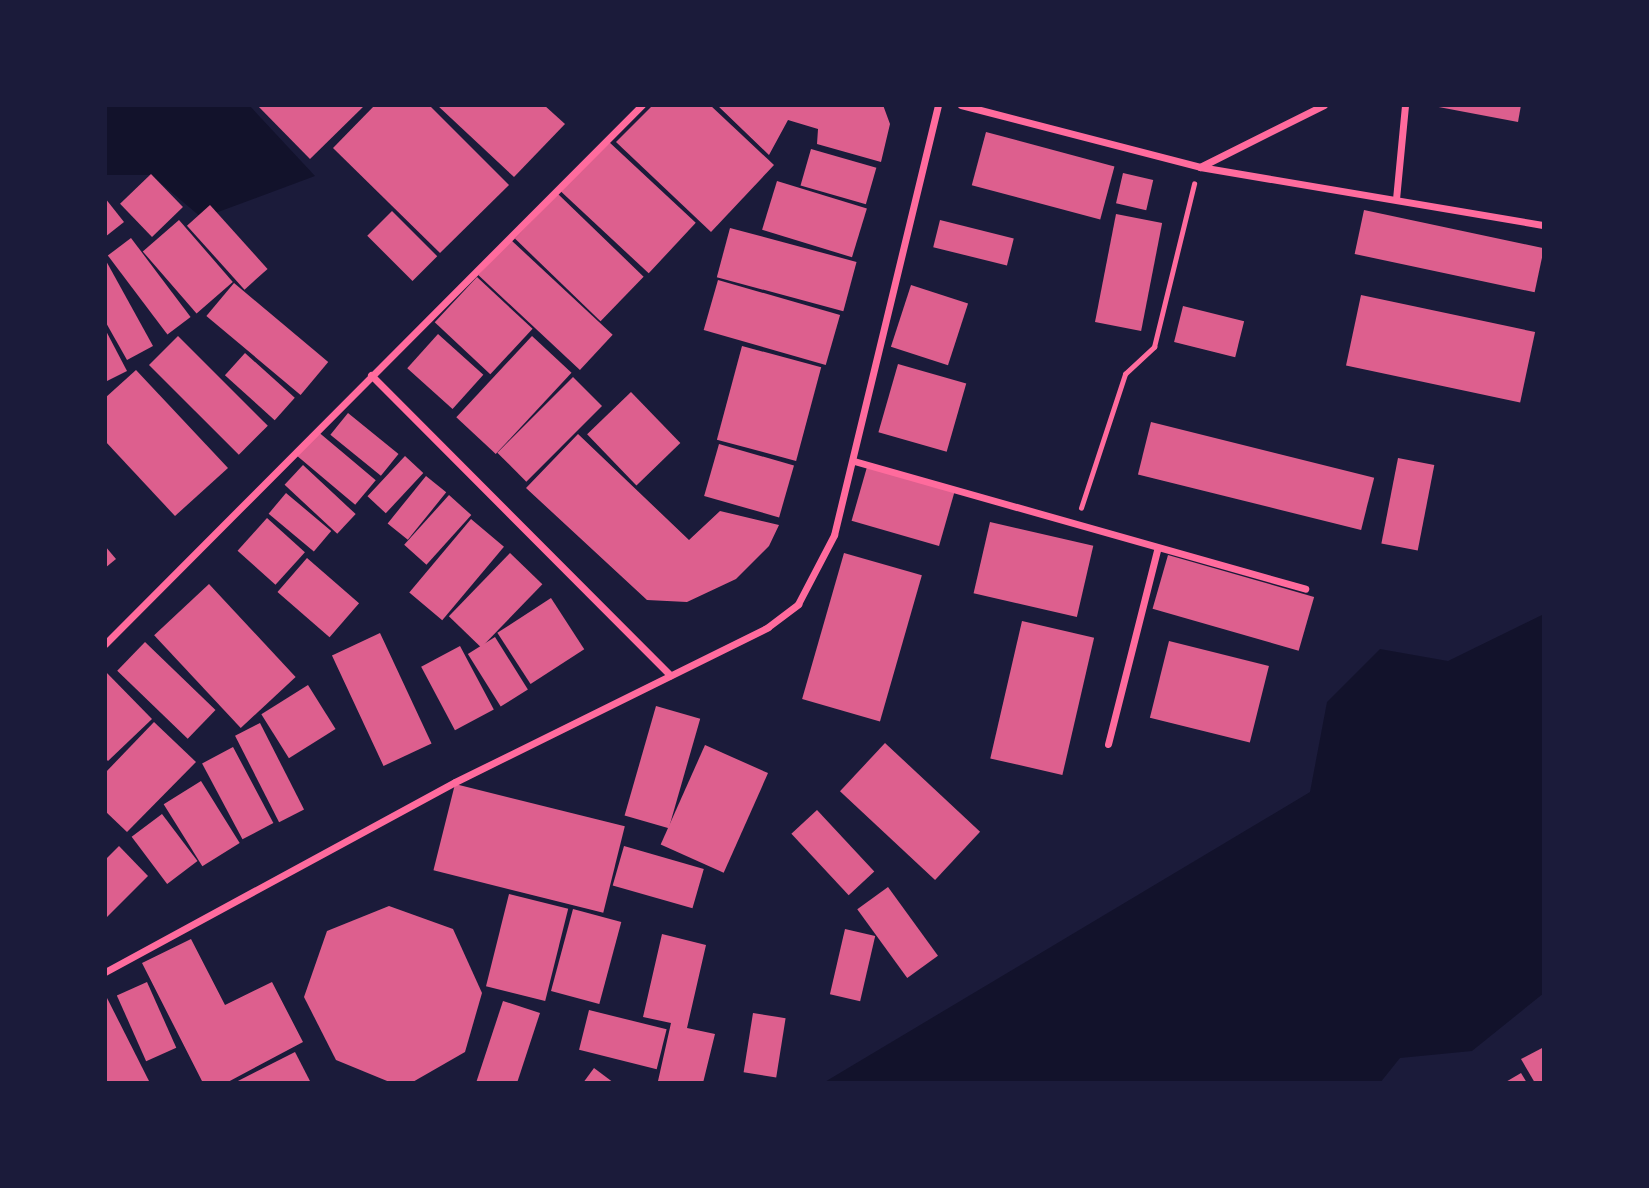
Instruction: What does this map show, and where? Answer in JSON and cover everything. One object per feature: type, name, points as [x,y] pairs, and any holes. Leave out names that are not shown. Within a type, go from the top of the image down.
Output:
[{"type":"street","points":[[105,643],[642,105]]},
{"type":"street","points":[[105,972],[455,782],[768,627],[798,604],[834,535],[938,105]]},
{"type":"street","points":[[961,105],[1200,167],[1544,225]]},
{"type":"street","points":[[1200,167],[1324,105]]},
{"type":"street","points":[[1396,199],[1405,105]]},
{"type":"street","points":[[371,375],[670,675]]},
{"type":"street","points":[[854,461],[1076,524],[1157,550],[1305,589]]},
{"type":"street","points":[[1108,744],[1157,550]]},
{"type":"path","points":[[1076,524],[1125,374],[1154,347],[1200,167]]},
{"type":"shaded area","points":[[105,105],[249,105],[315,176],[202,218],[151,175],[105,175]]},
{"type":"shaded area","points":[[1544,614],[1544,993],[1472,1051],[1400,1058],[1380,1083],[823,1083],[1310,792],[1327,702],[1380,649],[1448,661]]},
{"type":"building","points":[[257,105],[365,105],[310,159]]},
{"type":"building","points":[[375,105],[429,105],[509,185],[440,253],[333,148]]},
{"type":"building","points":[[437,105],[544,105],[565,124],[514,177]]},
{"type":"building","points":[[653,105],[710,105],[774,165],[711,232],[616,142]]},
{"type":"building","points":[[717,105],[883,105],[890,124],[881,162],[817,144],[818,129],[788,120],[769,155]]},
{"type":"building","points":[[1428,105],[1521,105],[1518,122]]},
{"type":"building","points":[[986,132],[1114,166],[1100,220],[972,185]]},
{"type":"building","points":[[608,141],[696,223],[649,273],[561,191]]},
{"type":"building","points":[[811,149],[876,168],[866,204],[801,186]]},
{"type":"building","points":[[1123,173],[1153,180],[1146,210],[1116,203]]},
{"type":"building","points":[[151,174],[183,207],[152,237],[120,204]]},
{"type":"building","points":[[777,181],[867,208],[852,257],[762,230]]},
{"type":"building","points":[[558,194],[644,277],[601,321],[515,239]]},
{"type":"building","points":[[105,198],[124,222],[105,237]]},
{"type":"building","points":[[210,205],[268,269],[245,290],[187,226]]},
{"type":"building","points":[[1364,210],[1544,248],[1535,292],[1355,254]]},
{"type":"building","points":[[392,211],[437,256],[413,281],[367,236]]},
{"type":"building","points":[[1116,214],[1162,223],[1141,331],[1095,322]]},
{"type":"building","points":[[179,220],[233,282],[197,313],[143,251]]},
{"type":"building","points":[[940,220],[1014,238],[1007,266],[933,247]]},
{"type":"building","points":[[730,228],[857,262],[843,311],[717,277]]},
{"type":"building","points":[[131,238],[191,317],[167,335],[108,255]]},
{"type":"building","points":[[511,240],[613,335],[580,370],[478,275]]},
{"type":"building","points":[[105,259],[153,346],[127,360],[105,321]]},
{"type":"building","points":[[477,277],[533,329],[490,374],[435,322]]},
{"type":"building","points":[[718,280],[840,315],[826,365],[704,330]]},
{"type":"building","points":[[234,283],[328,362],[301,395],[206,316]]},
{"type":"building","points":[[911,285],[968,304],[948,365],[891,347]]},
{"type":"building","points":[[1361,295],[1535,332],[1520,402],[1346,365]]},
{"type":"building","points":[[1183,306],[1244,321],[1235,357],[1174,342]]},
{"type":"building","points":[[105,329],[127,371],[105,382]]},
{"type":"building","points":[[438,334],[483,375],[453,409],[407,368]]},
{"type":"building","points":[[178,336],[268,426],[239,455],[149,365]]},
{"type":"building","points":[[532,336],[571,373],[496,454],[456,417]]},
{"type":"building","points":[[742,346],[821,367],[796,461],[717,440]]},
{"type":"building","points":[[245,353],[295,398],[275,420],[225,375]]},
{"type":"building","points":[[898,364],[966,384],[947,452],[878,432]]},
{"type":"building","points":[[136,370],[228,468],[175,516],[105,441],[105,398]]},
{"type":"building","points":[[573,377],[602,406],[526,482],[497,453]]},
{"type":"building","points":[[631,392],[680,443],[636,485],[587,434]]},
{"type":"building","points":[[348,413],[399,454],[381,476],[330,435]]},
{"type":"building","points":[[1151,422],[1374,478],[1361,530],[1138,474]]},
{"type":"building","points":[[316,430],[376,480],[355,505],[295,455]]},
{"type":"building","points":[[578,434],[689,540],[720,511],[779,525],[769,546],[736,579],[687,602],[647,600],[526,488]]},
{"type":"building","points":[[719,444],[794,465],[779,517],[704,496]]},
{"type":"building","points":[[405,456],[423,473],[386,513],[367,496]]},
{"type":"building","points":[[1398,458],[1434,465],[1418,550],[1381,543]]},
{"type":"building","points":[[303,465],[356,514],[337,534],[285,485]]},
{"type":"building","points":[[867,467],[954,492],[939,546],[852,521]]},
{"type":"building","points":[[426,476],[446,492],[408,540],[388,523]]},
{"type":"building","points":[[286,493],[331,531],[314,552],[269,514]]},
{"type":"building","points":[[449,495],[471,515],[426,565],[404,545]]},
{"type":"building","points":[[267,518],[305,552],[275,585],[238,551]]},
{"type":"building","points":[[471,519],[504,547],[442,620],[409,593]]},
{"type":"building","points":[[990,522],[1093,546],[1077,617],[974,593]]},
{"type":"building","points":[[105,546],[116,559],[105,568]]},
{"type":"building","points":[[510,553],[542,584],[481,648],[449,616]]},
{"type":"building","points":[[844,553],[922,575],[880,721],[802,699]]},
{"type":"building","points":[[1168,555],[1314,597],[1299,651],[1153,609]]},
{"type":"building","points":[[307,558],[359,603],[330,637],[277,592]]},
{"type":"building","points":[[209,584],[296,677],[241,728],[154,635]]},
{"type":"building","points":[[551,598],[584,649],[531,684],[497,633]]},
{"type":"building","points":[[1022,621],[1094,638],[1062,775],[990,758]]},
{"type":"building","points":[[380,633],[432,744],[384,766],[332,655]]},
{"type":"building","points":[[495,637],[528,690],[501,707],[468,654]]},
{"type":"building","points":[[1169,641],[1269,666],[1250,743],[1150,718]]},
{"type":"building","points":[[145,642],[215,710],[188,739],[117,671]]},
{"type":"building","points":[[460,646],[494,710],[455,730],[421,667]]},
{"type":"building","points":[[105,671],[152,719],[108,761],[105,758]]},
{"type":"building","points":[[308,685],[336,729],[289,758],[261,714]]},
{"type":"building","points":[[656,706],[700,719],[669,828],[625,816]]},
{"type":"building","points":[[154,722],[196,762],[127,832],[105,811],[105,773]]},
{"type":"building","points":[[260,723],[304,809],[279,822],[235,736]]},
{"type":"building","points":[[885,743],[980,832],[935,880],[840,791]]},
{"type":"building","points":[[705,745],[768,773],[724,873],[661,845]]},
{"type":"building","points":[[233,747],[273,823],[242,839],[202,763]]},
{"type":"building","points":[[201,781],[240,843],[202,866],[164,804]]},
{"type":"building","points":[[455,784],[625,826],[603,913],[433,870]]},
{"type":"building","points":[[817,810],[874,871],[849,895],[791,834]]},
{"type":"building","points":[[162,814],[198,861],[167,884],[132,837]]},
{"type":"building","points":[[119,846],[148,876],[105,919],[105,860]]},
{"type":"building","points":[[624,846],[704,869],[692,908],[613,885]]},
{"type":"building","points":[[888,887],[938,956],[907,978],[857,909]]},
{"type":"building","points":[[509,894],[568,909],[545,1001],[486,986]]},
{"type":"building","points":[[389,906],[453,929],[482,993],[465,1052],[411,1083],[392,1083],[336,1060],[304,997],[327,931]]},
{"type":"building","points":[[573,909],[621,922],[599,1004],[551,991]]},
{"type":"building","points":[[845,929],[875,936],[860,1001],[830,994]]},
{"type":"building","points":[[662,934],[706,945],[687,1028],[715,1034],[703,1083],[658,1081],[671,1023],[643,1017]]},
{"type":"building","points":[[191,939],[225,1005],[272,982],[303,1042],[226,1083],[203,1083],[142,963]]},
{"type":"building","points":[[147,982],[176,1048],[146,1061],[117,995]]},
{"type":"building","points":[[105,994],[150,1083],[105,1083]]},
{"type":"building","points":[[503,1001],[540,1013],[517,1083],[476,1083]]},
{"type":"building","points":[[589,1010],[667,1029],[657,1069],[579,1050]]},
{"type":"building","points":[[753,1013],[786,1018],[776,1077],[744,1072]]},
{"type":"building","points":[[1544,1047],[1544,1083],[1535,1083],[1521,1059]]},
{"type":"building","points":[[295,1052],[311,1083],[234,1083]]},
{"type":"building","points":[[594,1068],[614,1083],[583,1083]]},
{"type":"building","points":[[1521,1073],[1527,1083],[1504,1083]]}]
